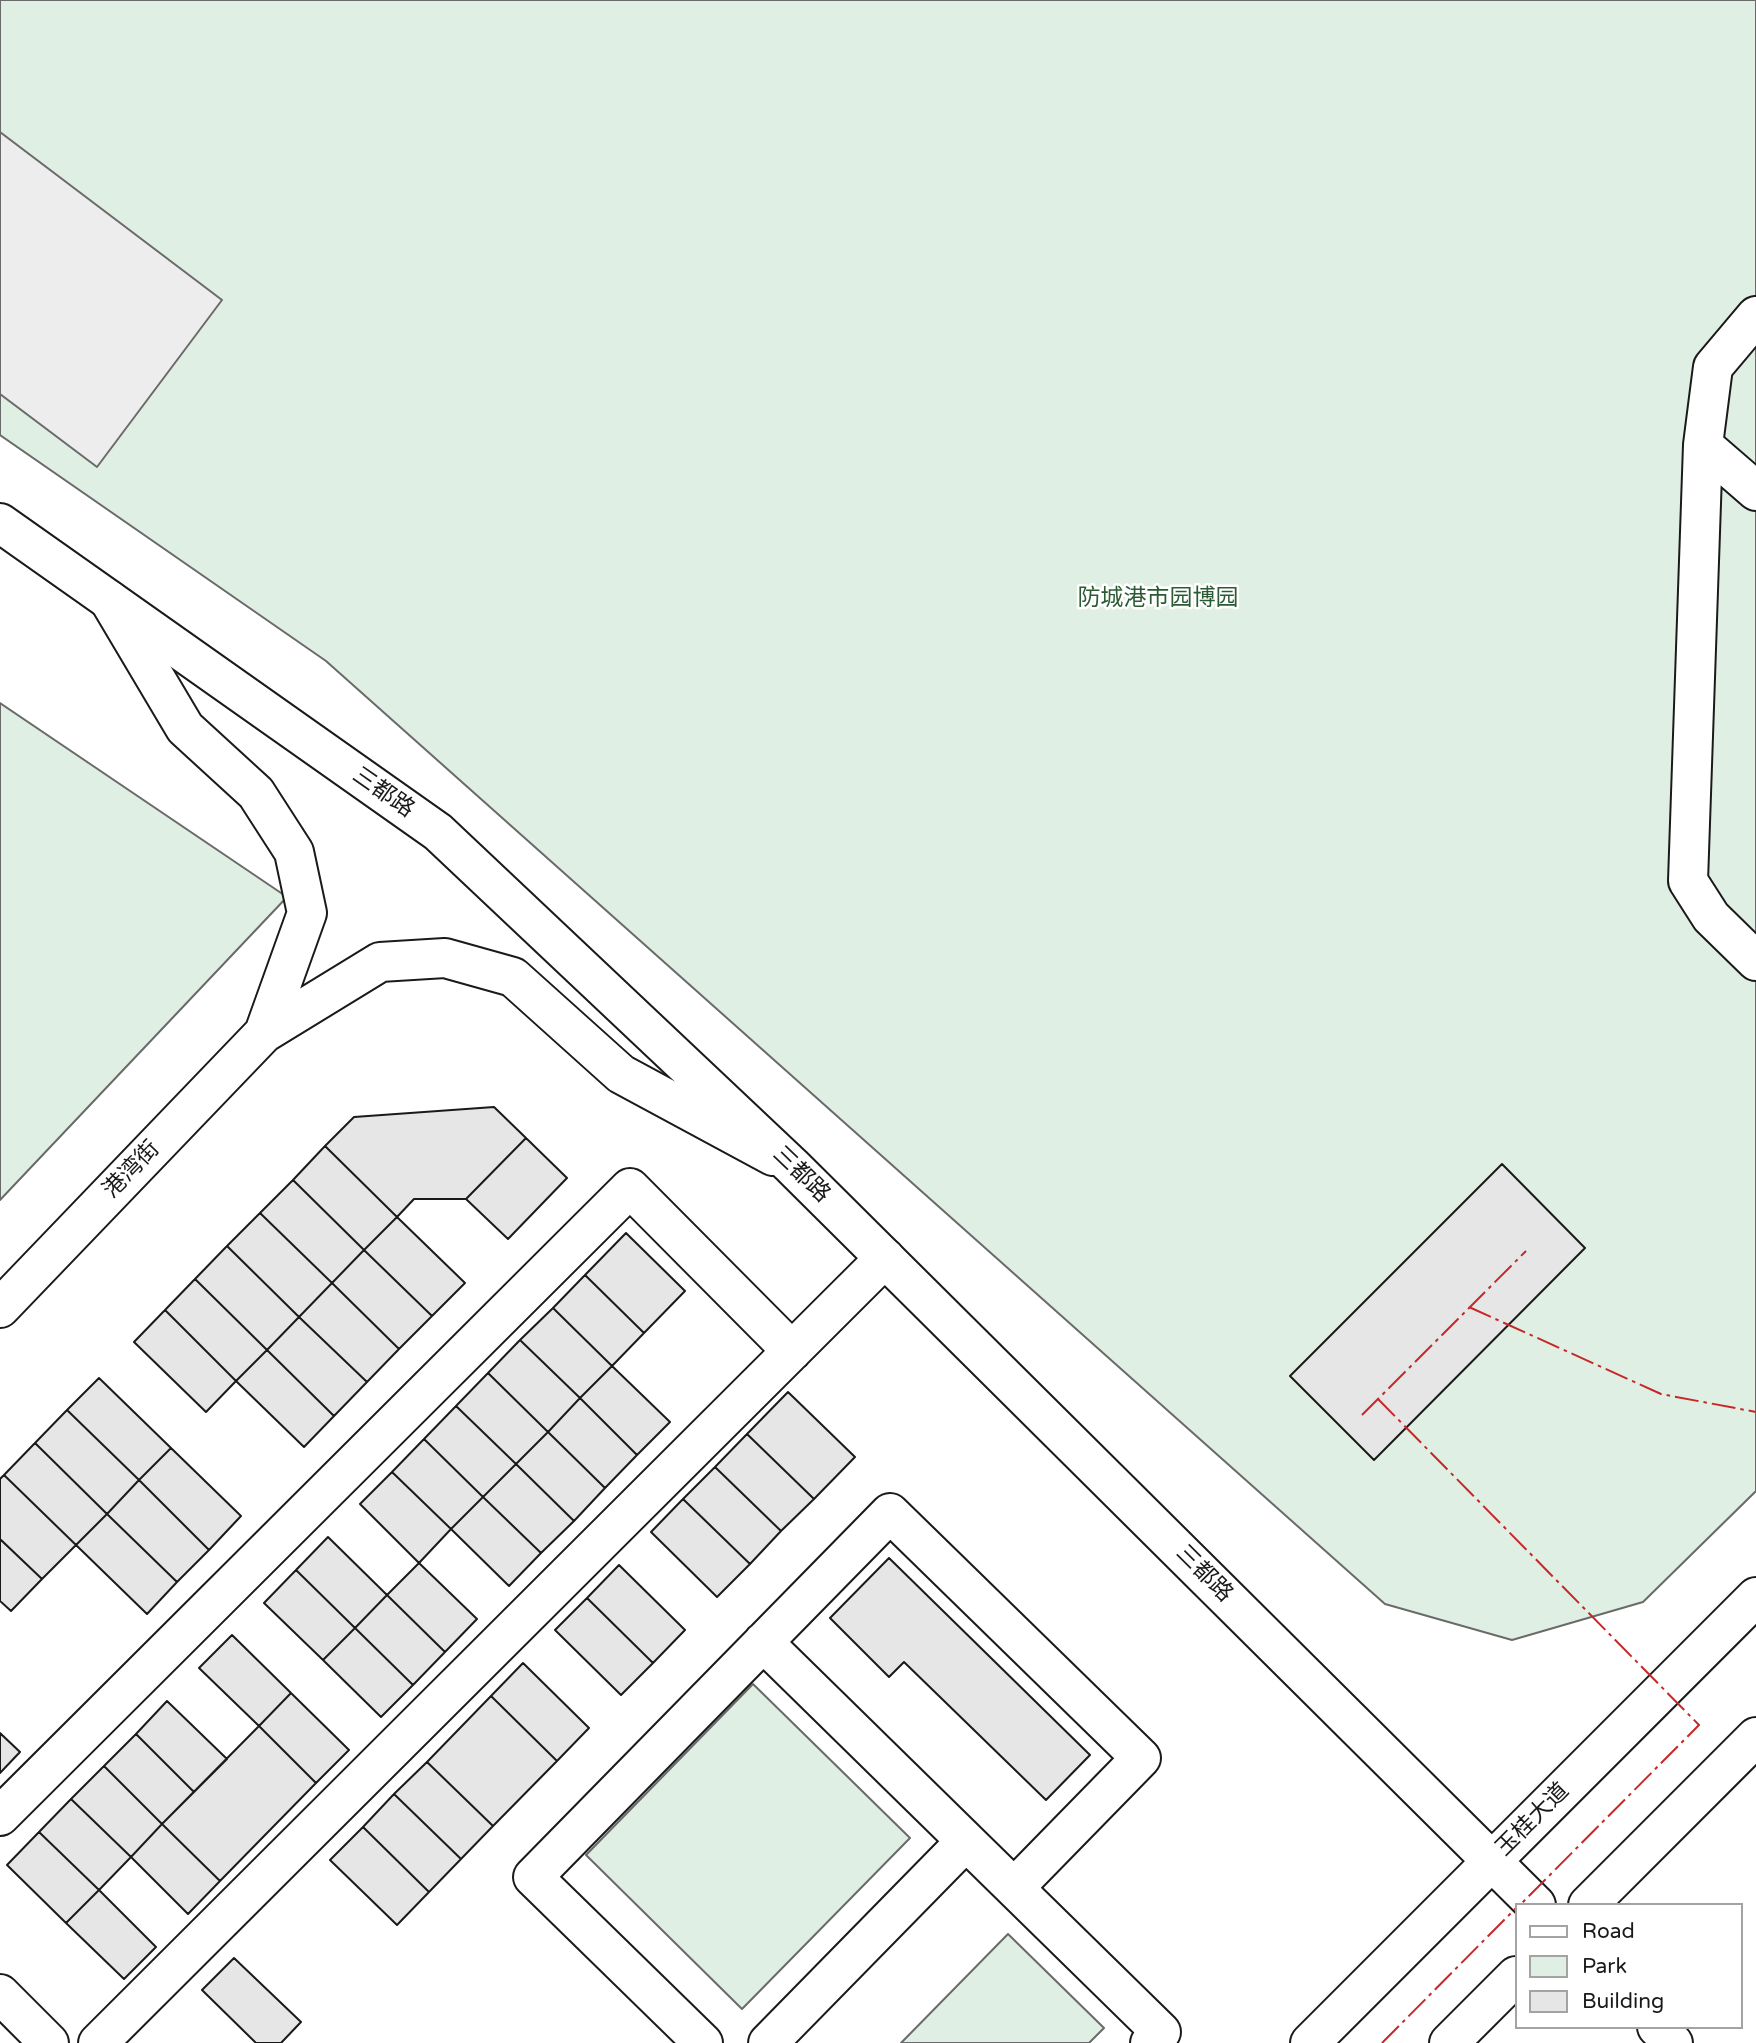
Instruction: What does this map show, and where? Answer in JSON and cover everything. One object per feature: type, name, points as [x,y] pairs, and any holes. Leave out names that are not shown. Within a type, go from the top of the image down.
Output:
[{"type":"main road","points":[[1756,316],[1713,367],[1703,445],[1688,881],[1712,917],[1756,961]]},
{"type":"main road","points":[[1703,445],[1756,491]]},
{"type":"main road","name":"三都路","points":[[0,523],[438,832],[792,1166],[1534,1903]]},
{"type":"main road","points":[[109,600],[185,728],[256,793],[294,852],[307,913],[264,1033]]},
{"type":"main road","points":[[264,1033],[380,962],[445,958],[513,976],[621,1074],[792,1166]]},
{"type":"main road","name":"港湾街","points":[[0,1308],[264,1033]]},
{"type":"main road","points":[[0,1816],[630,1188],[792,1351]]},
{"type":"main road","points":[[98,2043],[885,1258]]},
{"type":"main road","points":[[703,2043],[533,1877],[890,1513],[1141,1758],[1014,1888]]},
{"type":"main road","name":"玉桂大道","points":[[1310,2043],[1756,1597]]},
{"type":"main road","points":[[763,1642],[1161,2032],[1150,2043]]},
{"type":"main road","points":[[1590,1903],[1756,1737]]},
{"type":"main road","points":[[768,2043],[966,1841]]},
{"type":"main road","points":[[1449,2043],[1514,1978]]},
{"type":"main road","points":[[0,1994],[49,2043]]},
{"type":"main road","points":[[1659,2029],[1673,2043]]},
{"type":"green space","name":"防城港市园博园","points":[[0,0],[1756,0],[1756,1491],[1643,1602],[1512,1640],[1385,1604],[326,661],[0,435]]},
{"type":"green space","points":[[0,703],[287,897],[0,1200]]},
{"type":"green space","points":[[753,1684],[910,1838],[742,2009],[586,1855]]},
{"type":"green space","points":[[1008,1934],[1104,2028],[1089,2043],[901,2043]]},
{"type":"shaded area","points":[[0,132],[222,300],[97,467],[0,394]]},
{"type":"building","points":[[494,1107],[526,1138],[466,1199],[414,1199],[397,1217],[325,1146],[354,1117]]},
{"type":"building","points":[[526,1138],[567,1178],[508,1239],[466,1199]]},
{"type":"building","points":[[325,1146],[397,1217],[364,1250],[293,1180]]},
{"type":"building","points":[[1502,1164],[1585,1248],[1374,1460],[1290,1376]]},
{"type":"building","points":[[293,1180],[364,1250],[332,1283],[260,1213]]},
{"type":"building","points":[[260,1213],[332,1283],[299,1317],[227,1246]]},
{"type":"building","points":[[397,1217],[465,1283],[432,1316],[364,1250]]},
{"type":"building","points":[[626,1233],[685,1291],[644,1333],[585,1275]]},
{"type":"building","points":[[227,1246],[299,1317],[267,1350],[195,1279]]},
{"type":"building","points":[[364,1250],[432,1316],[399,1349],[332,1283]]},
{"type":"building","points":[[585,1275],[644,1333],[612,1366],[553,1308]]},
{"type":"building","points":[[195,1279],[267,1350],[236,1381],[165,1310]]},
{"type":"building","points":[[332,1283],[399,1349],[367,1382],[299,1317]]},
{"type":"building","points":[[553,1308],[612,1366],[580,1398],[520,1340]]},
{"type":"building","points":[[165,1310],[236,1381],[206,1412],[134,1342]]},
{"type":"building","points":[[299,1317],[367,1382],[334,1416],[267,1350]]},
{"type":"building","points":[[520,1340],[580,1398],[548,1432],[488,1373]]},
{"type":"building","points":[[267,1350],[334,1416],[304,1447],[236,1381]]},
{"type":"building","points":[[612,1366],[670,1422],[637,1455],[580,1398]]},
{"type":"building","points":[[488,1373],[548,1432],[516,1464],[456,1406]]},
{"type":"building","points":[[99,1378],[171,1448],[139,1480],[67,1410]]},
{"type":"building","points":[[788,1392],[855,1457],[814,1499],[747,1434]]},
{"type":"building","points":[[580,1398],[637,1455],[605,1488],[548,1432]]},
{"type":"building","points":[[456,1406],[516,1464],[483,1497],[424,1439]]},
{"type":"building","points":[[67,1410],[139,1480],[107,1514],[35,1443]]},
{"type":"building","points":[[548,1432],[605,1488],[574,1521],[516,1464]]},
{"type":"building","points":[[747,1434],[814,1499],[781,1531],[715,1467]]},
{"type":"building","points":[[424,1439],[483,1497],[451,1529],[392,1472]]},
{"type":"building","points":[[35,1443],[107,1514],[76,1545],[4,1475]]},
{"type":"building","points":[[171,1448],[241,1516],[209,1550],[139,1480]]},
{"type":"building","points":[[516,1464],[574,1521],[541,1553],[483,1497]]},
{"type":"building","points":[[715,1467],[781,1531],[750,1564],[683,1499]]},
{"type":"building","points":[[392,1472],[451,1529],[419,1563],[360,1504]]},
{"type":"building","points":[[4,1475],[76,1545],[42,1579],[0,1539],[0,1479]]},
{"type":"building","points":[[139,1480],[209,1550],[177,1582],[107,1514]]},
{"type":"building","points":[[483,1497],[541,1553],[509,1586],[451,1529]]},
{"type":"building","points":[[683,1499],[750,1564],[717,1597],[651,1532]]},
{"type":"building","points":[[107,1514],[177,1582],[147,1614],[76,1545]]},
{"type":"building","points":[[328,1537],[387,1595],[355,1628],[296,1570]]},
{"type":"building","points":[[0,1539],[42,1579],[11,1611],[0,1601]]},
{"type":"building","points":[[889,1558],[1090,1755],[1046,1800],[904,1662],[889,1677],[830,1618]]},
{"type":"building","points":[[419,1563],[477,1619],[445,1652],[387,1595]]},
{"type":"building","points":[[619,1565],[685,1630],[653,1663],[587,1598]]},
{"type":"building","points":[[296,1570],[355,1628],[323,1660],[264,1603]]},
{"type":"building","points":[[387,1595],[445,1652],[413,1685],[355,1628]]},
{"type":"building","points":[[587,1598],[653,1663],[621,1695],[555,1630]]},
{"type":"building","points":[[355,1628],[413,1685],[381,1717],[323,1660]]},
{"type":"building","points":[[232,1635],[291,1693],[259,1726],[199,1668]]},
{"type":"building","points":[[523,1663],[589,1728],[557,1761],[491,1696]]},
{"type":"building","points":[[291,1693],[349,1750],[316,1783],[259,1726]]},
{"type":"building","points":[[491,1696],[557,1761],[493,1826],[427,1762]]},
{"type":"building","points":[[167,1701],[227,1759],[194,1792],[136,1734]]},
{"type":"building","points":[[259,1726],[316,1783],[220,1881],[162,1824]]},
{"type":"building","points":[[0,1733],[20,1752],[0,1773]]},
{"type":"building","points":[[136,1734],[194,1792],[162,1824],[104,1766]]},
{"type":"building","points":[[427,1762],[493,1826],[461,1859],[394,1794]]},
{"type":"building","points":[[104,1766],[162,1824],[131,1857],[71,1799]]},
{"type":"building","points":[[394,1794],[461,1859],[429,1892],[363,1827]]},
{"type":"building","points":[[71,1799],[131,1857],[99,1890],[39,1832]]},
{"type":"building","points":[[162,1824],[220,1881],[188,1914],[131,1857]]},
{"type":"building","points":[[363,1827],[429,1892],[397,1925],[330,1860]]},
{"type":"building","points":[[39,1832],[99,1890],[66,1923],[7,1865]]},
{"type":"building","points":[[99,1890],[156,1947],[124,1979],[66,1923]]},
{"type":"building","points":[[234,1958],[301,2022],[281,2043],[256,2043],[202,1990]]},
{"type":"power","points":[[1362,1415],[1526,1251]]},
{"type":"power","points":[[1469,1307],[1661,1394],[1756,1412]]},
{"type":"power","points":[[1378,1399],[1699,1725],[1522,1903]]},
{"type":"power","points":[[1382,2043],[1514,1910]]}]
